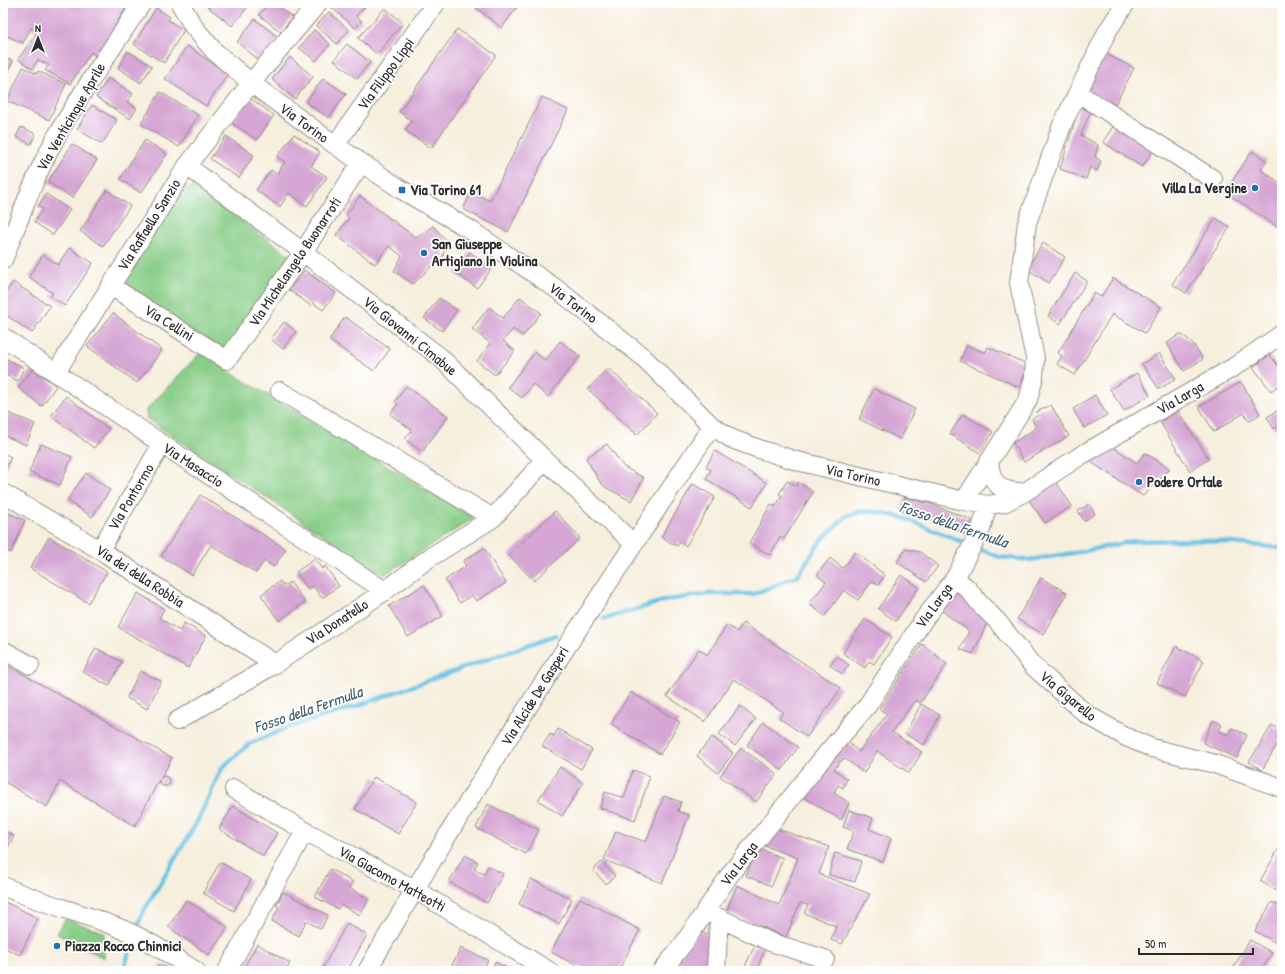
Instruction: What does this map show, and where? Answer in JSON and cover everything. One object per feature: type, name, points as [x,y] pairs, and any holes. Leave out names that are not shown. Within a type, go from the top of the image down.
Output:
[{"type":"street","name":"Via Venticinque Aprile","points":[[3,260],[42,165],[55,140],[75,104],[142,3]]},
{"type":"street","name":"Via Raffaello Sanzio","points":[[56,372],[187,166],[251,83],[318,3]]},
{"type":"street","name":"Via Filippo Lippi","points":[[335,145],[436,3]]},
{"type":"street","points":[[964,501],[1028,400],[1034,377],[1035,358],[1019,283],[1027,223],[1062,125],[1108,30],[1126,3]]},
{"type":"street","name":"Via Torino","points":[[186,6],[203,39],[214,51],[251,83],[361,163],[402,190],[469,229],[558,290],[643,357],[712,426],[732,439],[797,461],[964,501],[988,505]]},
{"type":"street","points":[[1078,93],[1213,179]]},
{"type":"street","name":"Via Michelangelo Buonarroti","points":[[227,360],[303,252],[361,163]]},
{"type":"street","name":"Via Giovanni Cimabue","points":[[187,166],[303,252],[440,357],[545,460],[634,544]]},
{"type":"street","name":"Via Cellini","points":[[110,286],[227,360]]},
{"type":"street","name":"Via Larga","points":[[662,971],[684,943],[712,914],[730,873],[867,706],[924,619],[955,578],[979,533],[988,505],[1004,502],[1025,492],[1080,456],[1234,367],[1282,334]]},
{"type":"street","name":"Via Masaccio","points":[[3,336],[162,444],[385,591]]},
{"type":"street","points":[[280,391],[493,518]]},
{"type":"street","name":"Via Alcide De Gasperi","points":[[367,971],[414,889],[563,651],[712,426]]},
{"type":"street","name":"Via Pontormo","points":[[100,550],[162,444]]},
{"type":"street","name":"Via Donatello","points":[[177,721],[275,664],[385,591],[428,558],[493,518],[545,460]]},
{"type":"street","points":[[989,461],[990,473],[996,482],[1004,489],[1012,492],[1025,492]]},
{"type":"street","name":"Via dei della Robbia","points":[[3,493],[100,550],[275,664]]},
{"type":"street","name":"Via Gigarello","points":[[955,578],[968,589],[980,604],[998,622],[1033,666],[1086,714],[1126,738],[1215,764],[1282,788]]},
{"type":"street","points":[[3,650],[30,665]]},
{"type":"street","name":"Via Giacomo Matteotti","points":[[234,789],[305,831],[414,889],[549,971]]},
{"type":"street","points":[[227,971],[305,831]]},
{"type":"street","points":[[3,886],[61,909],[125,930],[160,948],[196,971]]},
{"type":"street","points":[[716,971],[712,914],[770,942],[825,959]]},
{"type":"green space","points":[[185,185],[191,189],[193,186],[292,257],[226,354],[119,284]]},
{"type":"green space","points":[[201,352],[228,371],[474,518],[384,575],[147,419],[146,410]]},
{"type":"green space","points":[[65,919],[104,932],[104,958],[57,934]]},
{"type":"building","points":[[3,3],[129,3],[96,57],[91,52],[70,84],[45,70],[49,65],[38,60],[32,69],[18,59],[38,31],[31,28],[23,43],[3,34]]},
{"type":"building","points":[[210,3],[251,3],[232,26],[207,6]]},
{"type":"building","points":[[269,3],[274,3],[292,17],[281,32],[259,15]]},
{"type":"building","points":[[293,3],[305,3],[300,9]]},
{"type":"building","points":[[335,3],[368,3],[356,16],[362,21],[355,28],[331,7]]},
{"type":"building","points":[[480,3],[520,3],[502,28],[476,8]]},
{"type":"building","points":[[156,8],[170,17],[168,20],[184,30],[164,63],[134,44]]},
{"type":"building","points":[[385,8],[403,23],[377,54],[358,38]]},
{"type":"building","points":[[329,12],[349,30],[337,44],[316,26]]},
{"type":"building","points":[[255,19],[279,38],[260,61],[237,42]]},
{"type":"building","points":[[457,29],[496,55],[431,148],[405,130],[412,121],[399,112]]},
{"type":"building","points":[[314,30],[330,44],[316,61],[299,48]]},
{"type":"building","points":[[347,44],[370,62],[357,79],[334,60]]},
{"type":"building","points":[[187,46],[228,74],[206,106],[165,79]]},
{"type":"building","points":[[128,51],[152,66],[141,83],[118,68]]},
{"type":"building","points":[[1102,52],[1134,68],[1115,105],[1083,89]]},
{"type":"building","points":[[3,57],[13,61],[6,77],[3,75]]},
{"type":"building","points":[[290,57],[313,77],[295,99],[272,79]]},
{"type":"building","points":[[23,67],[37,74],[38,71],[66,84],[49,120],[7,101]]},
{"type":"building","points":[[108,78],[133,94],[127,102],[137,108],[130,119],[96,97]]},
{"type":"building","points":[[323,78],[346,94],[329,118],[306,102]]},
{"type":"building","points":[[160,92],[198,115],[179,147],[141,124]]},
{"type":"building","points":[[542,97],[568,110],[508,232],[463,209],[472,192],[490,201]]},
{"type":"building","points":[[250,98],[274,115],[257,140],[232,123]]},
{"type":"building","points":[[1082,98],[1093,105],[1081,135],[1098,145],[1095,157],[1101,161],[1097,171],[1090,167],[1086,179],[1060,169]]},
{"type":"building","points":[[92,105],[117,120],[102,144],[77,129]]},
{"type":"building","points":[[1116,122],[1155,148],[1142,167],[1103,142]]},
{"type":"building","points":[[21,127],[36,134],[31,144],[16,137]]},
{"type":"building","points":[[294,134],[320,152],[311,166],[327,177],[307,206],[289,193],[280,207],[256,190],[271,170],[277,174],[285,162],[277,157]]},
{"type":"building","points":[[226,136],[254,155],[239,178],[210,159]]},
{"type":"building","points":[[145,140],[167,154],[141,193],[120,179]]},
{"type":"building","points":[[72,144],[97,160],[72,198],[48,182]]},
{"type":"building","name":"Villa La Vergine","points":[[1252,151],[1267,161],[1261,170],[1282,184],[1282,230],[1225,192]]},
{"type":"building","points":[[107,190],[130,206],[103,246],[80,231]]},
{"type":"building","points":[[46,194],[70,210],[53,235],[34,222],[43,209],[38,206]]},
{"type":"building","points":[[360,196],[416,238],[433,226],[447,241],[442,262],[437,261],[413,284],[394,271],[402,256],[389,246],[375,264],[336,235],[349,218],[346,215]]},
{"type":"building","points":[[1216,218],[1230,227],[1186,293],[1172,284]]},
{"type":"building","points":[[1043,243],[1065,257],[1049,283],[1027,269]]},
{"type":"building","points":[[69,248],[93,263],[65,306],[50,296],[53,293],[29,277],[43,255],[58,265]]},
{"type":"building","points":[[470,252],[492,268],[477,288],[455,273]]},
{"type":"building","points":[[304,270],[336,293],[323,310],[313,303],[311,306],[289,290]]},
{"type":"building","points":[[1075,273],[1087,281],[1060,324],[1048,316]]},
{"type":"building","points":[[1113,278],[1161,307],[1145,333],[1112,314],[1075,375],[1057,364],[1062,356],[1058,353],[1094,293],[1101,297]]},
{"type":"building","points":[[13,282],[50,306],[32,333],[3,313],[3,297]]},
{"type":"building","points":[[520,297],[541,313],[523,336],[513,329],[503,341],[515,351],[495,375],[477,361],[490,343],[472,329],[489,307],[503,318]]},
{"type":"building","points":[[439,298],[457,310],[442,331],[424,318]]},
{"type":"building","points":[[113,313],[162,350],[137,383],[87,346]]},
{"type":"building","points":[[345,317],[390,349],[374,371],[329,340]]},
{"type":"building","points":[[284,322],[296,332],[283,349],[271,339]]},
{"type":"building","points":[[1180,334],[1191,341],[1203,359],[1184,371],[1167,343]]},
{"type":"building","points":[[560,341],[580,356],[548,397],[533,384],[522,398],[508,387],[535,352],[545,361]]},
{"type":"building","points":[[967,345],[985,353],[988,347],[1029,365],[1019,387],[960,361]]},
{"type":"building","points":[[1159,353],[1176,379],[1159,389],[1142,364]]},
{"type":"building","points":[[1270,355],[1282,371],[1282,383],[1271,391],[1253,367]]},
{"type":"building","points":[[3,357],[24,368],[18,381],[3,374]]},
{"type":"building","points":[[608,368],[657,413],[637,435],[588,389]]},
{"type":"building","points":[[33,369],[56,386],[42,406],[18,388]]},
{"type":"building","points":[[1137,373],[1150,395],[1124,411],[1110,389]]},
{"type":"building","points":[[1241,382],[1260,414],[1249,421],[1244,413],[1214,432],[1199,407]]},
{"type":"building","points":[[406,386],[448,416],[422,452],[405,439],[412,430],[390,414],[398,404],[395,402]]},
{"type":"building","points":[[874,389],[915,409],[900,439],[859,419]]},
{"type":"building","points":[[1095,395],[1107,415],[1084,428],[1073,409]]},
{"type":"building","points":[[66,396],[109,429],[94,448],[51,416]]},
{"type":"building","points":[[1051,405],[1069,436],[1024,462],[1013,443],[1036,428],[1032,419],[1039,415],[1036,412]]},
{"type":"building","points":[[1282,408],[1282,424],[1274,429],[1267,417]]},
{"type":"building","points":[[1178,411],[1209,459],[1190,471],[1160,422]]},
{"type":"building","points":[[6,412],[35,424],[26,445],[3,435],[3,419]]},
{"type":"building","points":[[963,414],[993,432],[980,453],[950,434]]},
{"type":"building","points":[[41,444],[72,457],[60,485],[29,472]]},
{"type":"building","points":[[607,444],[624,467],[644,478],[631,501],[605,487],[600,482],[586,458]]},
{"type":"building","name":"Podere Ortale","points":[[1108,444],[1137,463],[1145,453],[1170,469],[1143,496],[1086,459]]},
{"type":"building","points":[[715,451],[767,483],[752,507],[706,479],[711,470],[706,467]]},
{"type":"building","points":[[3,453],[11,457],[3,475]]},
{"type":"building","points":[[86,473],[110,490],[92,517],[67,500]]},
{"type":"building","points":[[787,481],[797,486],[798,482],[813,492],[784,539],[780,537],[770,555],[749,543],[771,504],[775,507],[782,496],[779,494]]},
{"type":"building","points":[[1056,482],[1072,506],[1045,523],[1029,500]]},
{"type":"building","points":[[693,484],[715,497],[686,546],[680,542],[677,546],[661,537]]},
{"type":"building","points":[[200,495],[286,549],[274,567],[264,561],[256,573],[211,545],[192,575],[161,556]]},
{"type":"building","points":[[905,497],[928,503],[972,520],[965,534],[924,517],[901,510]]},
{"type":"building","points":[[1089,504],[1095,514],[1084,521],[1078,511]]},
{"type":"building","points":[[3,511],[25,520],[11,553],[3,549]]},
{"type":"building","points":[[555,511],[580,538],[534,581],[509,555]]},
{"type":"building","points":[[49,537],[107,572],[88,603],[30,568]]},
{"type":"building","points":[[484,548],[506,583],[476,601],[472,595],[460,603],[445,580],[466,566],[463,561]]},
{"type":"building","points":[[906,549],[920,552],[938,566],[926,582],[897,562]]},
{"type":"building","points":[[855,552],[885,575],[878,585],[872,581],[858,600],[844,590],[825,616],[809,604],[826,582],[817,575],[830,558],[843,568]]},
{"type":"building","points":[[315,559],[322,569],[325,566],[339,586],[322,598],[313,586],[308,589],[296,572]]},
{"type":"building","points":[[901,575],[919,587],[896,621],[878,609]]},
{"type":"building","points":[[1041,578],[1067,593],[1043,634],[1017,619]]},
{"type":"building","points":[[280,581],[284,586],[290,582],[305,602],[279,621],[261,595]]},
{"type":"building","points":[[424,585],[443,616],[408,637],[389,606]]},
{"type":"building","points":[[949,586],[972,602],[988,621],[973,654],[960,649],[969,631],[938,608]]},
{"type":"building","points":[[138,593],[164,609],[159,618],[180,631],[184,623],[206,636],[188,668],[118,627]]},
{"type":"building","points":[[865,619],[892,637],[874,664],[869,661],[865,668],[843,653]]},
{"type":"building","points":[[743,623],[841,688],[807,737],[779,718],[783,712],[734,679],[705,722],[667,696],[699,649],[707,655],[727,625],[737,632]]},
{"type":"building","points":[[922,644],[947,664],[920,703],[915,700],[892,732],[922,752],[909,773],[877,751],[864,773],[844,758],[834,769],[847,779],[843,788],[838,785],[834,793],[849,803],[841,820],[797,793],[842,737],[859,752],[887,714],[879,709]]},
{"type":"building","points":[[1176,646],[1204,661],[1185,697],[1157,683]]},
{"type":"building","points":[[96,648],[122,662],[109,686],[83,672]]},
{"type":"building","points":[[837,656],[849,665],[842,674],[830,665]]},
{"type":"building","points":[[3,663],[172,758],[161,778],[164,776],[167,777],[170,780],[170,783],[167,786],[163,786],[160,784],[159,780],[135,826],[60,781],[47,807],[3,781]]},
{"type":"building","points":[[140,671],[161,681],[147,709],[127,698]]},
{"type":"building","points":[[631,692],[680,722],[660,754],[611,724]]},
{"type":"building","points":[[921,704],[940,715],[924,745],[905,734]]},
{"type":"building","points":[[740,706],[756,719],[735,746],[719,734]]},
{"type":"building","points":[[1213,720],[1222,724],[1219,731],[1228,735],[1232,728],[1247,735],[1237,758],[1203,743]]},
{"type":"building","points":[[763,722],[798,747],[782,770],[747,745]]},
{"type":"building","points":[[1272,725],[1282,731],[1282,736],[1262,770],[1249,762]]},
{"type":"building","points":[[558,729],[592,750],[581,769],[542,746],[550,734],[554,736]]},
{"type":"building","points":[[712,737],[733,753],[718,773],[697,756]]},
{"type":"building","points":[[741,748],[777,774],[756,802],[720,776]]},
{"type":"building","points":[[560,767],[583,783],[562,816],[538,800]]},
{"type":"building","points":[[633,770],[650,776],[635,820],[600,808],[605,792],[624,798]]},
{"type":"building","points":[[374,777],[417,802],[398,834],[355,809]]},
{"type":"building","points":[[664,796],[681,802],[678,811],[689,815],[662,883],[604,860],[616,831],[646,842]]},
{"type":"building","points":[[488,804],[539,830],[526,854],[476,828]]},
{"type":"building","points":[[233,806],[277,833],[263,856],[219,829]]},
{"type":"building","points":[[849,810],[873,818],[869,829],[891,838],[883,862],[847,849],[854,831],[843,827]]},
{"type":"building","points":[[772,827],[829,847],[819,874],[870,894],[842,944],[831,940],[836,926],[804,913],[808,905],[800,903],[786,937],[726,912],[737,885],[779,905],[798,858],[765,846]]},
{"type":"building","points":[[3,830],[14,836],[5,853],[3,852]]},
{"type":"building","points":[[1282,843],[1282,894],[1260,881]]},
{"type":"building","points":[[757,848],[783,858],[772,886],[746,876]]},
{"type":"building","points":[[835,853],[861,861],[855,882],[829,875]]},
{"type":"building","points":[[465,855],[478,862],[474,869],[484,874],[488,866],[503,874],[487,903],[449,882]]},
{"type":"building","points":[[220,862],[251,880],[234,911],[203,893]]},
{"type":"building","points":[[602,862],[615,876],[606,884],[593,870]]},
{"type":"building","points":[[330,869],[353,882],[349,888],[369,899],[360,915],[341,905],[338,909],[315,897]]},
{"type":"building","points":[[531,879],[572,899],[559,924],[519,904]]},
{"type":"building","points":[[283,892],[328,915],[321,929],[306,921],[299,936],[272,921],[279,907],[276,905]]},
{"type":"building","points":[[580,898],[640,930],[618,971],[587,971],[551,952]]},
{"type":"building","points":[[186,900],[228,927],[209,955],[168,927]]},
{"type":"building","points":[[3,901],[38,918],[20,955],[3,947]]},
{"type":"building","points":[[1272,902],[1282,908],[1282,934],[1276,943],[1255,931]]},
{"type":"building","points":[[347,923],[367,935],[347,971],[321,971]]},
{"type":"building","points":[[700,931],[710,937],[708,971],[669,971]]},
{"type":"building","points":[[1250,940],[1272,953],[1261,971],[1232,970]]},
{"type":"building","points":[[257,944],[290,963],[286,971],[242,971]]},
{"type":"building","points":[[755,945],[765,949],[756,971],[743,971]]},
{"type":"building","points":[[461,948],[488,960],[483,971],[449,971]]},
{"type":"building","points":[[495,962],[512,971],[491,971]]},
{"type":"building","points":[[159,964],[174,971],[157,971]]},
{"type":"waterway","name":"Fosso della Fermulla","points":[[604,619],[667,600],[708,594],[754,594],[797,576],[820,542],[846,516],[863,511],[901,517],[968,544]]},
{"type":"waterway","name":"Fosso della Fermulla","points":[[975,547],[999,557],[1029,560],[1080,552],[1134,541],[1203,540],[1282,548]]},
{"type":"waterway","name":"Fosso della Fermulla","points":[[136,931],[142,914],[198,820],[222,768],[249,744],[289,727],[354,707],[556,635]]},
{"type":"waterway","name":"Fosso della Fermulla","points":[[123,971],[134,938]]},
{"type":"place","name":"Villa La Vergine","points":[[1255,188]]},
{"type":"place","name":"Via Torino 61","points":[[402,190]]},
{"type":"place","name":"San Giuseppe Artigiano In Violina","points":[[424,253]]},
{"type":"place","name":"Podere Ortale","points":[[1139,482]]},
{"type":"place","name":"Piazza Rocco Chinnici","points":[[57,946]]}]
